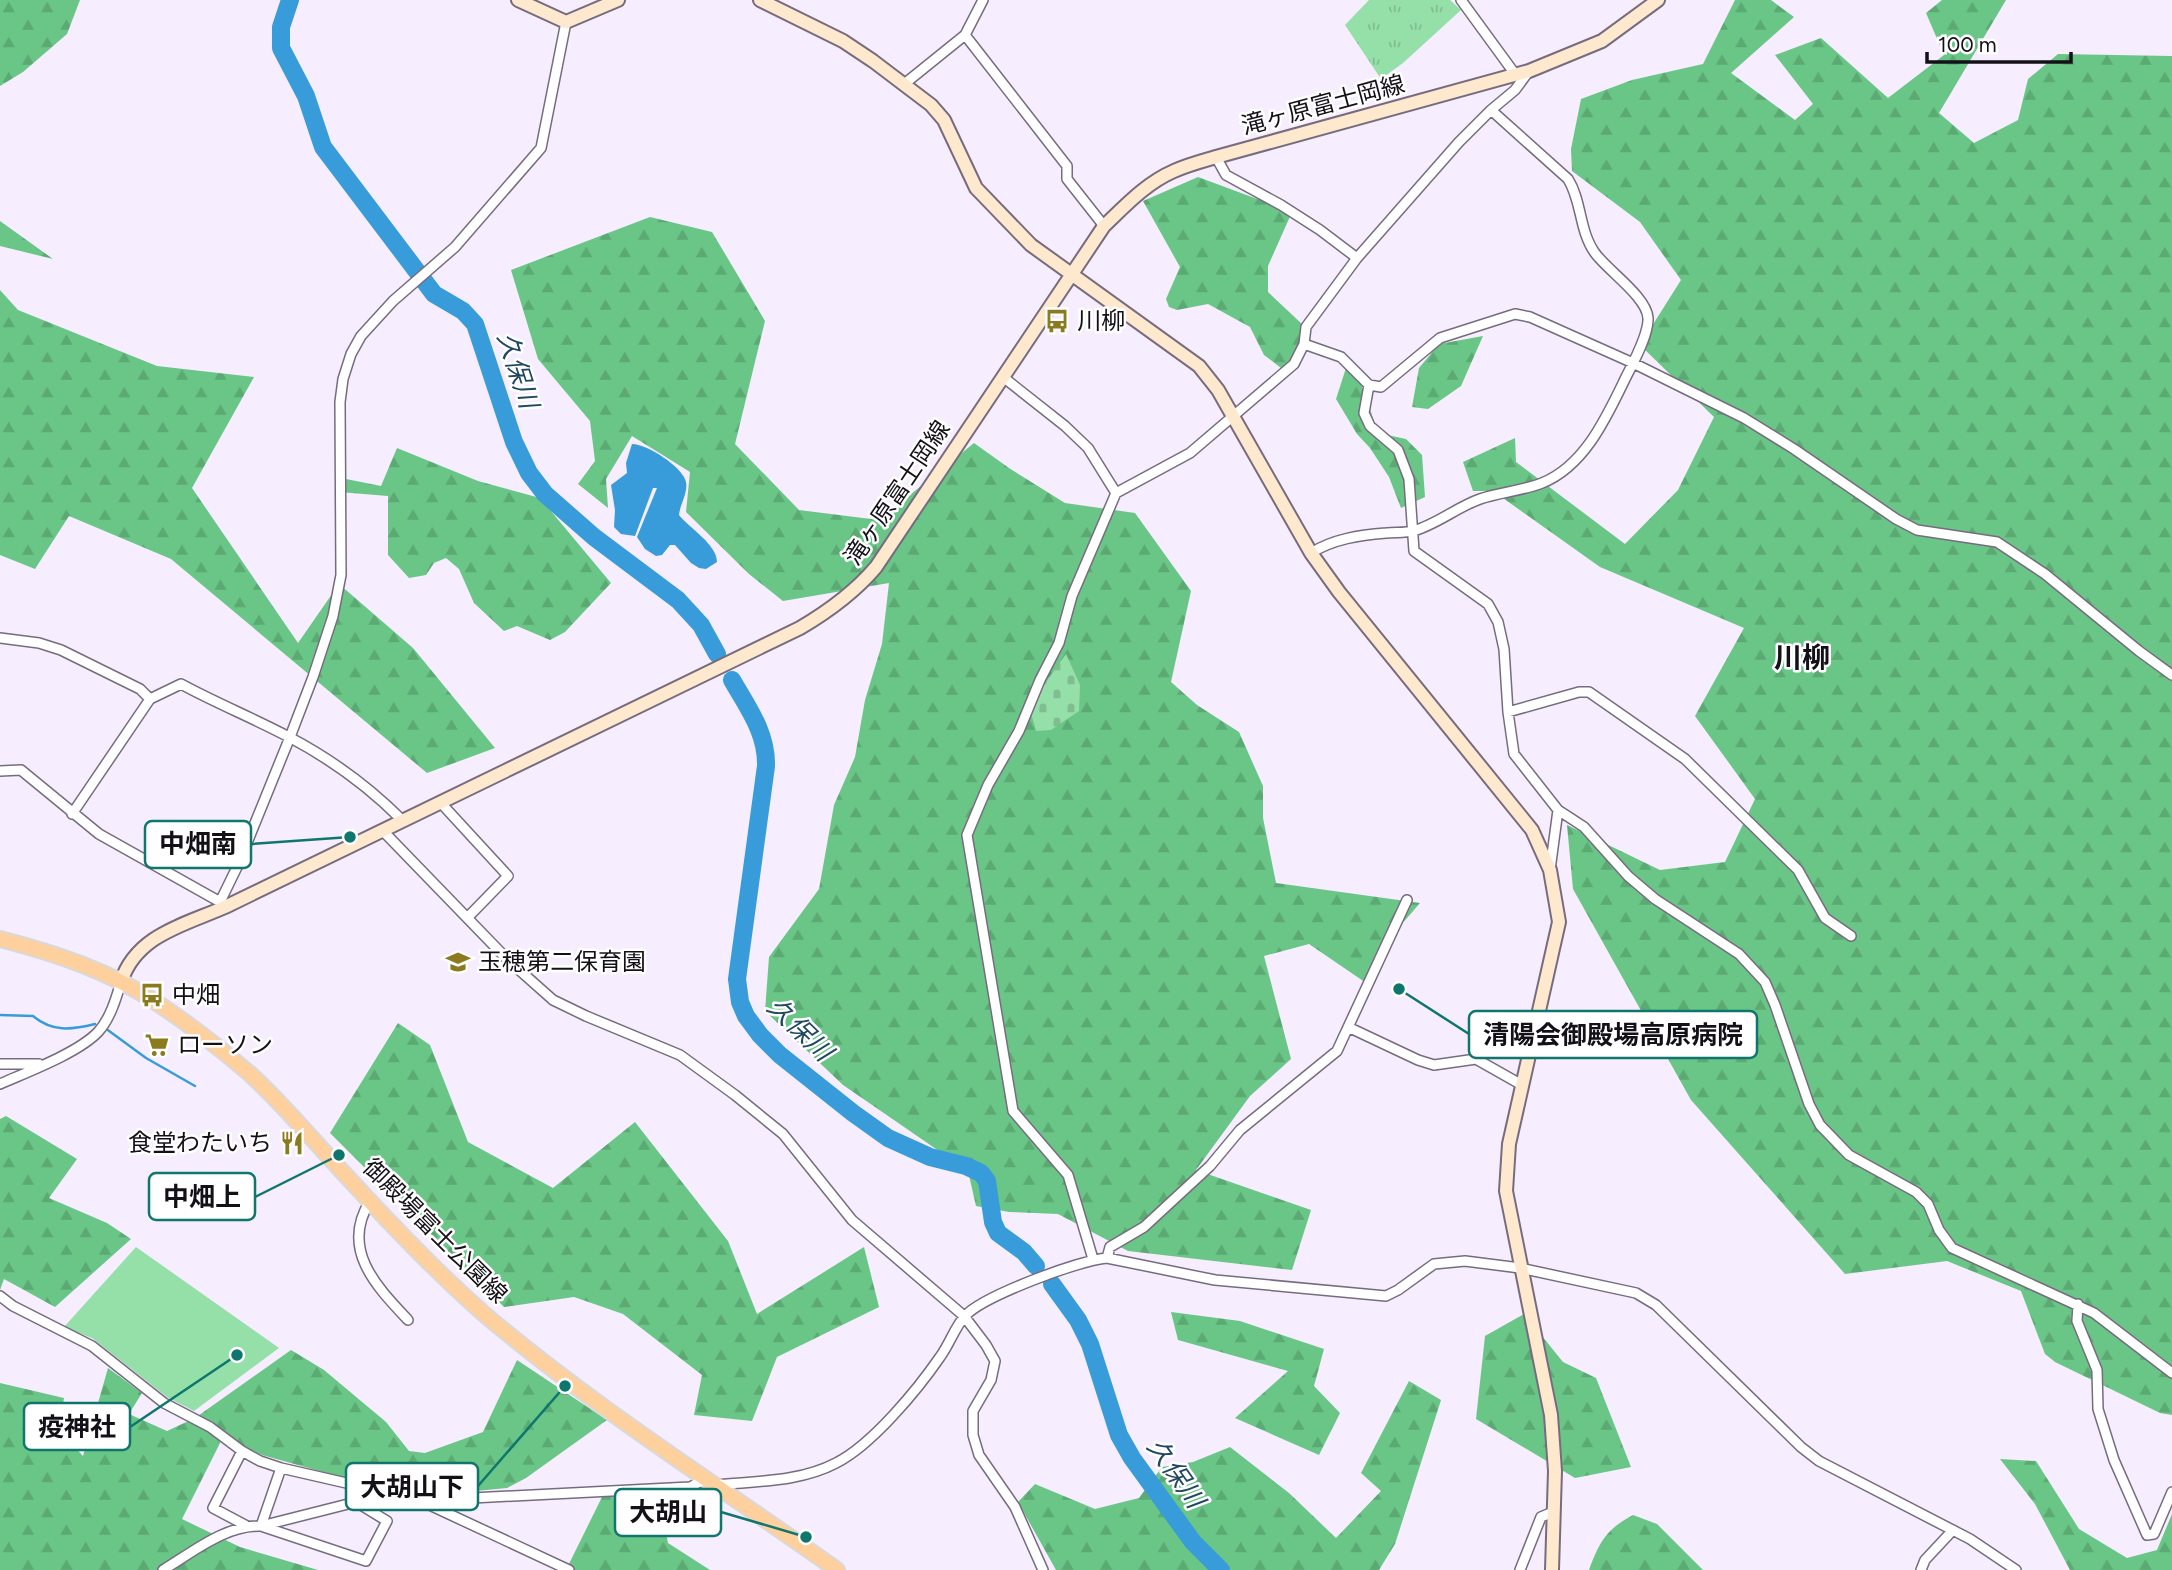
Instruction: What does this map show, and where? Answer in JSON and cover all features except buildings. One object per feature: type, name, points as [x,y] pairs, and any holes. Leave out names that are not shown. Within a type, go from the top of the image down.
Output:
[{"type":"main road","name":"御殿場富士公園線","points":[[0,939],[46,950],[121,982],[156,1002],[249,1074],[291,1115],[442,1277],[487,1316],[559,1375],[837,1570]]},
{"type":"street","points":[[518,0],[566,22],[618,0]]},
{"type":"street","points":[[760,0],[843,41],[931,106],[944,120],[971,179],[985,200],[1031,245],[1199,366],[1218,390],[1311,553],[1339,592],[1532,830],[1550,870],[1559,922],[1509,1144],[1506,1191],[1551,1415],[1554,1445],[1552,1570]]},
{"type":"street","points":[[903,85],[965,35],[983,0]]},
{"type":"street","points":[[1461,0],[1514,74]]},
{"type":"street","name":"滝ヶ原富士岡線","points":[[121,982],[131,957],[149,941],[223,903],[382,830],[800,628],[839,604],[876,567],[1104,226],[1132,198],[1153,183],[1172,172],[1216,157],[1530,71],[1602,41],[1658,0]]},
{"type":"street","points":[[0,771],[20,770],[99,834],[223,903],[313,677],[333,616],[341,575],[339,408],[343,379],[351,354],[361,336],[413,283],[455,247],[541,148],[566,22]]},
{"type":"street","points":[[965,35],[1067,166],[1068,180],[1104,226]]},
{"type":"street","points":[[1093,1259],[1068,1175],[1013,1111],[967,835],[988,785],[1019,731],[1059,643],[1072,596],[1116,493],[1190,453],[1294,364],[1304,344],[1306,327],[1357,258],[1460,142],[1515,90],[1530,71]]},
{"type":"street","points":[[1311,553],[1323,545],[1364,535],[1413,531],[1479,499],[1543,483],[1584,451],[1607,415],[1633,363],[1646,330],[1648,316],[1640,299],[1594,252],[1583,226],[1575,190],[1568,179],[1492,110]]},
{"type":"street","points":[[1216,157],[1226,175],[1320,230],[1357,258]]},
{"type":"street","points":[[1304,344],[1341,357],[1369,385],[1381,387],[1440,338],[1515,314],[1530,317],[1633,363],[1744,418],[1896,519],[1917,530],[1997,542],[2045,574],[2172,675]]},
{"type":"street","points":[[1003,377],[1088,448],[1116,493]]},
{"type":"street","points":[[1369,385],[1364,413],[1370,426],[1398,450],[1409,479],[1414,551],[1488,604],[1498,622],[1504,649],[1514,754],[1558,810],[1584,827],[1628,876],[1655,899],[1739,954],[1765,982],[1776,1005],[1809,1104],[1820,1125],[1849,1155],[1916,1192],[1928,1204],[1939,1230],[1952,1248],[2094,1313],[2172,1373]]},
{"type":"street","points":[[0,638],[39,643],[61,650],[140,689],[150,699]]},
{"type":"street","points":[[72,814],[150,699],[181,684],[290,737],[341,769],[402,820]]},
{"type":"street","points":[[1508,712],[1579,692],[1590,692],[1685,759],[1798,870],[1825,918],[1851,936]]},
{"type":"street","points":[[440,802],[508,876],[468,917]]},
{"type":"street","points":[[1550,870],[1558,810]]},
{"type":"street","points":[[382,830],[508,960],[553,1000],[680,1055],[783,1134],[852,1220],[964,1316],[995,1361],[991,1380],[974,1411],[973,1434],[979,1455],[1015,1507],[1043,1570]]},
{"type":"street","points":[[1107,1258],[1110,1247],[1144,1227],[1210,1166],[1240,1130],[1337,1051],[1407,900]]},
{"type":"street","points":[[0,1084],[85,1043],[99,1031],[109,1015],[121,982]]},
{"type":"street","points":[[1348,1027],[1434,1065],[1476,1059],[1522,1085]]},
{"type":"street","points":[[0,1064],[44,1064]]},
{"type":"street","points":[[370,1201],[360,1216],[358,1232],[364,1266],[374,1283],[408,1320]]},
{"type":"street","points":[[416,1499],[690,1487],[712,1482],[802,1477],[838,1462],[890,1419],[940,1358],[964,1316],[979,1305],[1028,1282],[1093,1259],[1107,1258],[1215,1280],[1386,1296],[1434,1264],[1465,1261],[1520,1268],[1636,1293],[1656,1305],[1801,1447],[1819,1461],[1970,1539],[2016,1570]]},
{"type":"street","points":[[0,1296],[13,1306],[92,1346],[164,1403],[210,1427],[242,1451],[281,1468],[416,1499],[569,1570]]},
{"type":"street","points":[[2078,1304],[2077,1321],[2097,1370],[2098,1409],[2114,1460],[2147,1535],[2154,1534],[2172,1492]]},
{"type":"street","points":[[242,1451],[213,1508],[245,1525]]},
{"type":"street","points":[[261,1525],[281,1468]]},
{"type":"street","points":[[163,1570],[217,1537],[245,1525],[261,1525],[386,1492]]},
{"type":"street","points":[[261,1525],[366,1561],[387,1521],[356,1502]]},
{"type":"street","points":[[1520,1570],[1541,1517],[1553,1512]]},
{"type":"street","points":[[1921,1570],[1925,1560],[1953,1530]]},
{"type":"green space","points":[[0,0],[80,0],[67,34],[23,72],[0,86]]},
{"type":"green space","points":[[1369,0],[1450,0],[1461,10],[1403,63],[1381,79],[1345,25]]},
{"type":"green space","points":[[1735,0],[1771,0],[1794,17],[1731,73],[1795,120],[1813,104],[1775,55],[1821,38],[1888,98],[1944,55],[1926,13],[1942,0],[2006,0],[1939,113],[1974,143],[2018,120],[2028,79],[2058,54],[2172,56],[2172,1415],[2160,1413],[2055,1362],[2045,1354],[2021,1291],[1947,1261],[1845,1274],[1691,1100],[1573,889],[1567,825],[1660,870],[1725,862],[1755,799],[1695,716],[1744,628],[1600,567],[1493,491],[1473,491],[1463,462],[1515,438],[1516,462],[1625,544],[1678,490],[1714,417],[1640,345],[1681,280],[1640,222],[1572,171],[1571,149],[1581,99],[1632,80],[1703,64]]},
{"type":"green space","points":[[1198,177],[1292,212],[1268,266],[1268,292],[1306,331],[1292,366],[1281,368],[1264,355],[1250,327],[1208,304],[1177,310],[1169,307],[1166,299],[1180,267],[1143,201]]},
{"type":"green space","points":[[650,217],[712,232],[765,321],[735,444],[799,510],[879,520],[974,443],[1065,503],[1135,513],[1191,591],[1171,682],[1197,705],[1239,732],[1263,786],[1263,818],[1276,883],[1420,903],[1382,952],[1373,974],[1372,987],[1309,944],[1264,956],[1291,1059],[1250,1096],[1196,1170],[1311,1210],[1292,1270],[1128,1251],[1058,1214],[1009,1212],[976,1206],[968,1171],[843,1085],[765,1011],[769,957],[819,889],[834,805],[855,757],[865,700],[882,644],[889,583],[783,601],[749,574],[686,512],[690,472],[632,436],[606,479],[608,508],[578,484],[595,461],[590,421],[538,359],[511,270]]},
{"type":"green space","points":[[0,221],[53,259],[0,246]]},
{"type":"green space","points":[[0,290],[18,310],[157,366],[254,377],[192,488],[298,643],[339,584],[413,648],[495,748],[427,773],[171,559],[69,516],[35,569],[0,555]]},
{"type":"green space","points":[[1483,336],[1461,386],[1428,409],[1412,407],[1419,368],[1439,344]]},
{"type":"green space","points":[[1346,368],[1362,386],[1378,433],[1406,439],[1422,455],[1425,497],[1401,508],[1389,477],[1357,434],[1336,399]]},
{"type":"green space","points":[[397,448],[478,481],[540,498],[611,583],[565,632],[550,640],[517,626],[504,631],[474,603],[459,569],[446,558],[434,563],[426,575],[409,578],[388,555],[388,496],[339,492],[346,479],[381,486]]},
{"type":"green space","points":[[1066,654],[1080,685],[1079,711],[1051,730],[1036,731],[1029,706]]},
{"type":"green space","points":[[398,1023],[430,1045],[468,1142],[553,1188],[635,1122],[728,1241],[757,1314],[864,1247],[879,1307],[777,1357],[752,1421],[694,1415],[702,1375],[623,1314],[574,1297],[504,1307],[330,1133]]},
{"type":"green space","points":[[6,1116],[77,1159],[49,1198],[107,1223],[131,1239],[55,1307],[4,1279],[0,1290],[0,1119]]},
{"type":"green space","points":[[136,1247],[279,1348],[194,1411],[167,1397],[92,1338],[64,1327]]},
{"type":"green space","points":[[1171,1312],[1240,1321],[1324,1349],[1314,1386],[1340,1413],[1319,1455],[1235,1418],[1288,1371],[1178,1340]]},
{"type":"green space","points":[[1524,1314],[1563,1362],[1596,1378],[1631,1467],[1575,1478],[1476,1419],[1485,1336]]},
{"type":"green space","points":[[291,1350],[324,1370],[386,1422],[409,1451],[425,1453],[483,1432],[517,1360],[607,1420],[526,1478],[507,1488],[454,1493],[402,1494],[262,1455],[223,1437],[182,1519],[240,1547],[318,1570],[0,1570],[0,1383],[64,1398],[59,1430],[83,1456],[108,1368],[142,1393],[129,1414],[167,1431],[195,1418]]},
{"type":"green space","points":[[1409,1381],[1441,1400],[1395,1544],[1379,1570],[1056,1570],[1018,1502],[1035,1484],[1095,1509],[1139,1498],[1162,1467],[1193,1462],[1230,1447],[1289,1493],[1336,1538],[1381,1491],[1361,1473]]},
{"type":"green space","points":[[2000,1459],[2036,1461],[2079,1529],[2127,1558],[2157,1550],[2172,1514],[2172,1570],[2070,1570],[2035,1504]]},
{"type":"green space","points":[[602,1497],[659,1497],[668,1543],[710,1570],[566,1570]]},
{"type":"green space","points":[[1633,1515],[1657,1524],[1703,1570],[1589,1570],[1596,1552],[1610,1531]]},
{"type":"water","points":[[632,444],[664,457],[683,476],[686,490],[679,515],[708,543],[717,562],[706,569],[699,568],[675,545],[670,545],[662,555],[656,556],[645,549],[637,537],[657,488],[653,488],[635,536],[621,534],[614,527],[615,510],[611,485],[627,473],[626,463]]},
{"type":"waterway","name":"久保川","points":[[290,0],[281,27],[281,48],[306,96],[323,147],[434,294],[463,311],[475,324],[514,442],[529,473],[545,494],[594,537],[678,600],[701,625],[717,654]]},
{"type":"waterway","name":"久保川","points":[[732,680],[760,732],[766,766],[737,979],[740,1002],[746,1016],[780,1055],[888,1138],[930,1157],[966,1166],[981,1173],[987,1181],[993,1222],[998,1233],[1024,1252],[1036,1266]]},
{"type":"waterway","points":[[0,1015],[33,1016],[47,1025],[62,1028],[95,1024]]},
{"type":"waterway","points":[[105,1028],[146,1058],[195,1086]]},
{"type":"waterway","name":"久保川","points":[[1052,1284],[1078,1320],[1090,1344],[1119,1435],[1132,1458],[1193,1542],[1221,1570]]},
{"type":"place","name":"川柳","points":[[1057,321]]},
{"type":"place","name":"中畑南","points":[[350,837]]},
{"type":"place","name":"玉穂第二保育園","points":[[458,962]]},
{"type":"place","name":"清陽会御殿場高原病院","points":[[1399,989]]},
{"type":"place","name":"中畑","points":[[152,995]]},
{"type":"place","name":"ローソン","points":[[157,1045]]},
{"type":"place","name":"食堂わたいち","points":[[292,1143]]},
{"type":"place","name":"中畑上","points":[[339,1155]]},
{"type":"place","name":"疫神社","points":[[237,1355]]},
{"type":"place","name":"大胡山下","points":[[565,1386]]},
{"type":"place","name":"大胡山","points":[[806,1537]]},
{"type":"district","name":"川柳","points":[[1802,657]]}]
